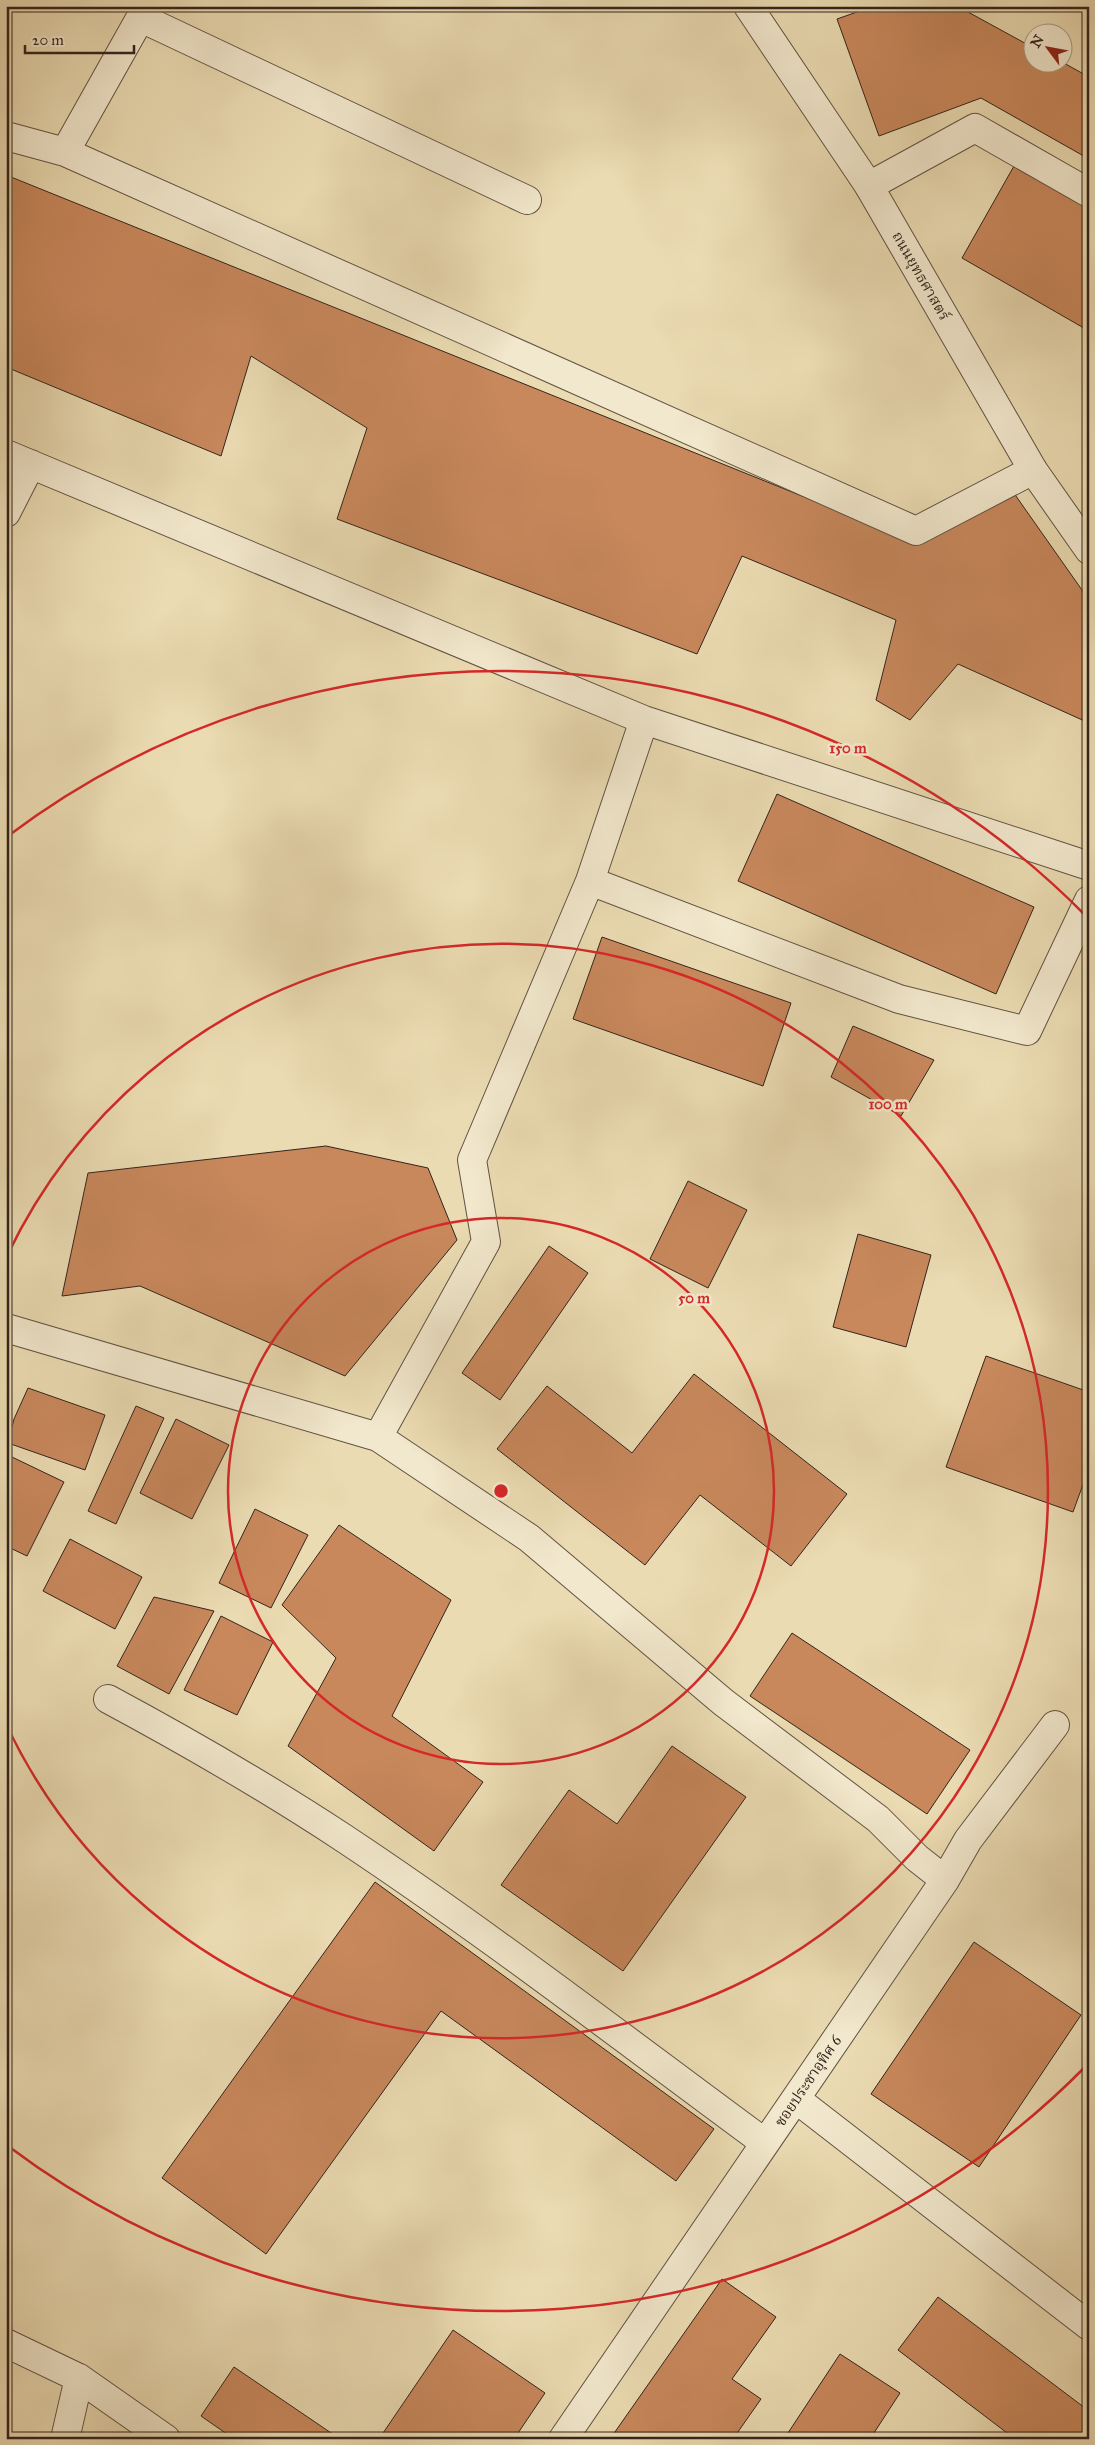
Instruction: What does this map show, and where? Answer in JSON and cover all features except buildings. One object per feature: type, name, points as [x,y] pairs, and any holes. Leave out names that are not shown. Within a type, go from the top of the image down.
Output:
[{"type":"street","name":"ถนนยุทธศาสตร์","points":[[748,6],[869,186],[1033,470],[1089,550]]},
{"type":"street","points":[[65,152],[144,12],[527,200]]},
{"type":"street","points":[[869,186],[976,128],[1089,193]]},
{"type":"street","points":[[6,136],[65,152],[916,532],[1033,470]]},
{"type":"street","points":[[6,454],[644,720],[1089,866]]},
{"type":"street","points":[[6,513],[31,464]]},
{"type":"street","points":[[378,1437],[486,1242],[472,1160],[590,881],[644,720]]},
{"type":"street","points":[[590,881],[899,999],[1027,1031],[1089,900]]},
{"type":"street","points":[[6,1328],[378,1437],[529,1538],[723,1702],[878,1819],[917,1858],[945,1880]]},
{"type":"street","points":[[108,1700],[192,1745],[421,1891],[765,2143]]},
{"type":"street","name":"ซอยประชาอุทิศ 6","points":[[563,2439],[945,1880],[968,1840],[1055,1725]]},
{"type":"street","points":[[796,2098],[1089,2326]]},
{"type":"street","points":[[6,2342],[79,2378],[166,2439]]},
{"type":"street","points":[[65,2439],[79,2378]]}]
